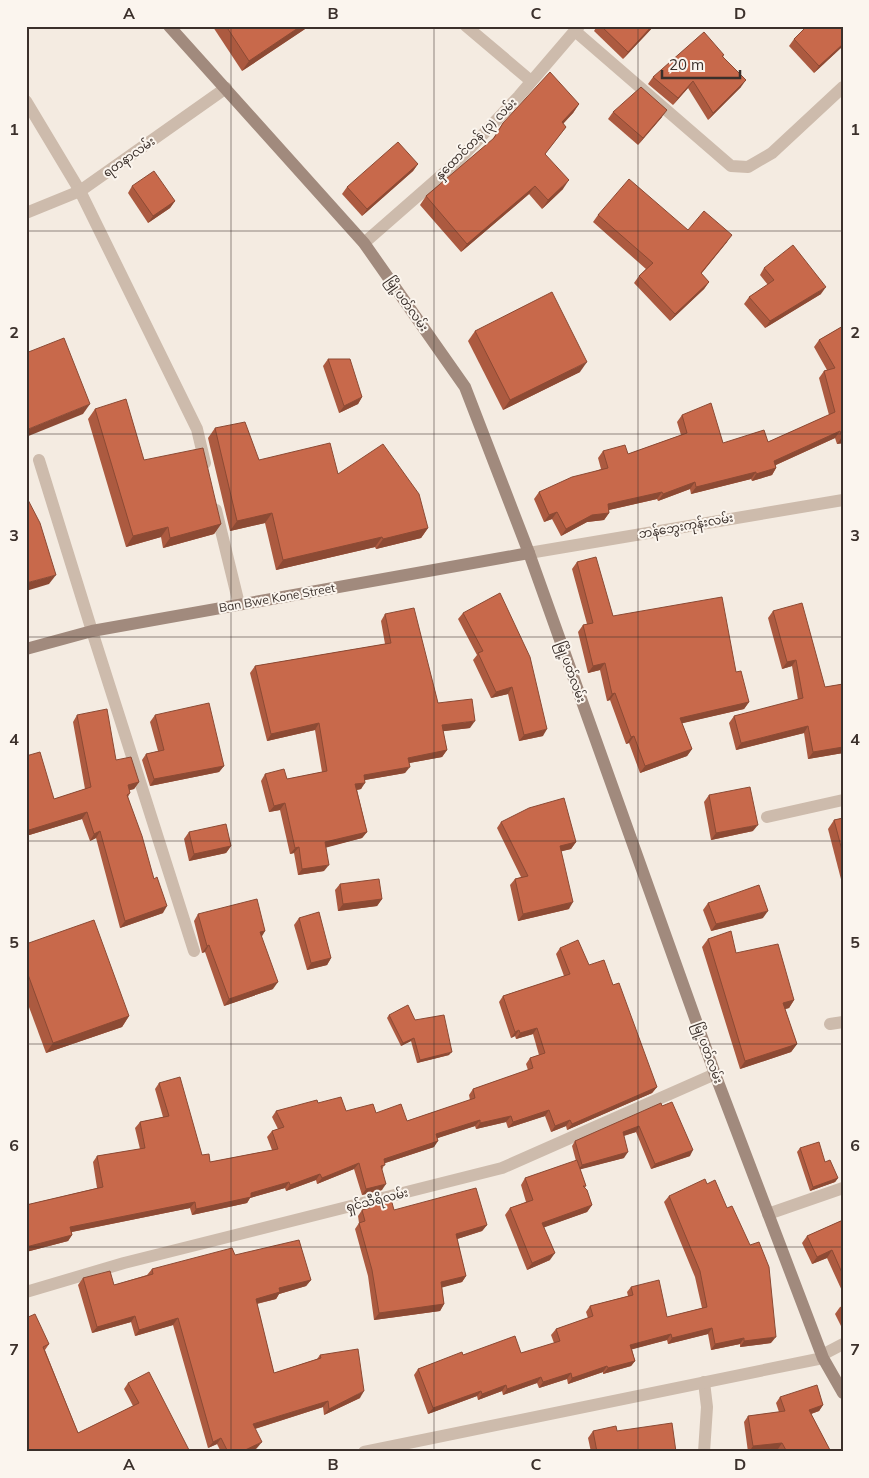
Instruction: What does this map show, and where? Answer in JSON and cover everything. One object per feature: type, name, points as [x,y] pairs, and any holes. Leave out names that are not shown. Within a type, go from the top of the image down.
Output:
[{"type":"street","name":"မြို့ပတ်လမ်း","points":[[169,26],[364,243],[465,387],[529,553],[715,1074],[822,1357],[843,1393]]},
{"type":"street","points":[[466,26],[531,82]]},
{"type":"street","points":[[577,29],[732,166],[748,168],[772,153],[843,87]]},
{"type":"street","name":"နှထောင်တန် (၃) လမ်း","points":[[364,243],[460,159],[577,29]]},
{"type":"street","name":"ရတနာလမ်း","points":[[26,213],[80,191],[226,88]]},
{"type":"street","points":[[26,101],[80,191],[197,429],[208,475]]},
{"type":"street","points":[[39,460],[194,951]]},
{"type":"street","points":[[212,494],[239,604]]},
{"type":"street","name":"ဘန်ဘွေးကုန်းလမ်း","points":[[529,553],[843,500]]},
{"type":"street","name":"Ban Bwe Kone Street","points":[[26,649],[92,630],[529,553]]},
{"type":"street","points":[[767,817],[843,800]]},
{"type":"street","name":"ရှင်သီရိလမ်း","points":[[26,1292],[124,1263],[502,1168],[715,1074]]},
{"type":"street","points":[[768,1214],[843,1188]]},
{"type":"street","points":[[364,1452],[822,1357],[843,1344]]},
{"type":"street","points":[[704,1382],[707,1407],[704,1452]]},
{"type":"building","points":[[226,26],[301,26],[249,61]]},
{"type":"building","points":[[601,26],[652,26],[628,52]]},
{"type":"building","points":[[807,26],[843,26],[843,44],[819,66],[794,39]]},
{"type":"building","points":[[704,32],[724,55],[722,56],[746,80],[713,113],[693,81],[678,98],[653,77]]},
{"type":"building","points":[[550,72],[579,104],[562,122],[566,127],[545,154],[569,180],[548,200],[535,186],[467,244],[426,196],[494,138],[503,123]]},
{"type":"building","points":[[641,87],[667,110],[643,138],[613,112]]},
{"type":"building","points":[[398,142],[418,164],[367,209],[347,187]]},
{"type":"building","points":[[154,171],[175,201],[153,216],[132,186]]},
{"type":"building","points":[[629,179],[688,230],[704,211],[732,235],[701,273],[709,282],[675,314],[639,276],[653,263],[598,215]]},
{"type":"building","points":[[793,245],[826,287],[770,321],[749,297],[774,280],[764,268]]},
{"type":"building","points":[[552,292],[587,362],[510,400],[475,331]]},
{"type":"building","points":[[843,326],[843,437],[840,431],[774,461],[776,468],[756,474],[756,472],[696,487],[695,482],[663,494],[662,492],[608,504],[609,513],[592,515],[566,529],[557,512],[549,515],[539,492],[572,477],[608,468],[603,451],[625,445],[628,454],[687,433],[682,415],[711,403],[723,443],[764,430],[768,442],[835,412],[824,371],[835,368],[819,340]]},
{"type":"building","points":[[64,338],[90,404],[26,430],[26,353]]},
{"type":"building","points":[[328,359],[350,359],[362,397],[344,406]]},
{"type":"building","points":[[126,399],[144,460],[203,448],[221,524],[170,538],[168,527],[133,536],[95,409]]},
{"type":"building","points":[[245,422],[259,460],[330,443],[338,474],[383,444],[419,494],[428,528],[283,560],[272,513],[237,521],[215,428]]},
{"type":"building","points":[[26,496],[40,523],[56,575],[26,583]]},
{"type":"building","points":[[596,557],[613,616],[722,597],[736,672],[741,671],[749,702],[680,718],[692,749],[645,766],[634,736],[631,737],[615,693],[612,694],[605,663],[593,666],[583,625],[593,623],[577,562]]},
{"type":"building","points":[[500,593],[530,657],[547,729],[524,735],[512,687],[496,692],[478,653],[483,651],[463,613]]},
{"type":"building","points":[[802,603],[825,687],[843,684],[843,747],[813,752],[808,726],[741,743],[734,716],[803,698],[796,660],[787,662],[773,611]]},
{"type":"building","points":[[414,608],[438,703],[472,699],[475,721],[442,725],[447,750],[408,758],[410,767],[364,775],[365,783],[355,784],[367,832],[325,842],[329,865],[302,869],[299,847],[295,848],[285,803],[274,806],[265,774],[284,769],[287,779],[327,771],[319,723],[271,734],[255,666],[391,643],[385,614]]},
{"type":"building","points":[[209,703],[224,766],[154,779],[146,754],[164,750],[155,715]]},
{"type":"building","points":[[107,709],[116,760],[131,757],[139,782],[128,785],[130,793],[127,795],[142,836],[154,879],[157,877],[167,906],[125,921],[100,831],[94,834],[87,812],[29,830],[26,821],[26,756],[40,752],[54,799],[91,787],[77,715]]},
{"type":"building","points":[[750,787],[758,825],[716,833],[709,795]]},
{"type":"building","points":[[564,798],[576,842],[560,846],[573,902],[523,914],[515,879],[528,876],[501,822],[529,808]]},
{"type":"building","points":[[843,818],[843,854],[834,820]]},
{"type":"building","points":[[226,824],[231,846],[194,854],[189,832]]},
{"type":"building","points":[[379,879],[382,899],[343,904],[340,884]]},
{"type":"building","points":[[759,885],[768,911],[716,924],[708,903]]},
{"type":"building","points":[[257,899],[265,931],[260,932],[278,982],[229,999],[209,945],[207,946],[198,914]]},
{"type":"building","points":[[319,912],[331,958],[311,963],[299,918]]},
{"type":"building","points":[[94,920],[129,1016],[53,1043],[26,969],[26,944]]},
{"type":"building","points":[[731,931],[736,953],[778,944],[794,1000],[783,1003],[797,1044],[745,1061],[708,939]]},
{"type":"building","points":[[578,940],[589,965],[604,960],[613,985],[619,983],[657,1087],[572,1124],[570,1120],[555,1126],[549,1110],[513,1122],[511,1116],[480,1123],[480,1120],[436,1134],[438,1141],[384,1159],[385,1165],[381,1166],[386,1184],[366,1189],[359,1163],[322,1178],[320,1174],[290,1185],[289,1182],[251,1193],[251,1197],[196,1209],[195,1202],[70,1227],[72,1235],[26,1247],[26,1205],[103,1187],[97,1156],[145,1148],[140,1122],[169,1116],[159,1083],[180,1077],[202,1155],[209,1154],[210,1162],[278,1149],[272,1131],[284,1127],[276,1111],[317,1100],[318,1103],[341,1097],[346,1111],[373,1104],[376,1113],[401,1104],[407,1121],[475,1098],[473,1089],[533,1068],[530,1058],[545,1053],[537,1028],[520,1033],[519,1030],[515,1032],[503,996],[570,974],[560,948]]},
{"type":"building","points":[[408,1005],[415,1020],[444,1015],[452,1052],[420,1060],[414,1038],[403,1043],[389,1015]]},
{"type":"building","points":[[672,1102],[693,1150],[655,1164],[639,1126],[623,1132],[628,1152],[582,1165],[575,1141],[661,1103],[662,1106]]},
{"type":"building","points":[[819,1142],[825,1162],[830,1160],[838,1178],[813,1187],[800,1148]]},
{"type":"building","points":[[577,1160],[586,1186],[583,1186],[587,1190],[592,1205],[542,1223],[555,1253],[532,1263],[510,1208],[533,1200],[525,1178]]},
{"type":"building","points":[[705,1179],[707,1184],[715,1180],[727,1208],[732,1206],[750,1245],[759,1242],[769,1267],[776,1337],[744,1341],[744,1338],[715,1344],[712,1328],[672,1338],[671,1334],[630,1345],[635,1361],[608,1368],[607,1366],[572,1378],[571,1373],[543,1382],[541,1377],[507,1389],[506,1385],[482,1394],[481,1391],[433,1408],[418,1369],[462,1352],[463,1355],[515,1336],[521,1353],[560,1341],[556,1329],[593,1316],[590,1306],[633,1295],[631,1287],[659,1280],[667,1317],[707,1307],[700,1271],[669,1196]]},
{"type":"building","points":[[476,1188],[487,1225],[456,1234],[466,1276],[441,1282],[444,1304],[379,1313],[372,1270],[359,1223],[365,1221],[362,1210],[372,1207],[371,1204],[391,1199],[394,1210]]},
{"type":"building","points":[[843,1220],[843,1275],[832,1250],[817,1257],[807,1236]]},
{"type":"building","points":[[299,1240],[311,1280],[279,1288],[280,1292],[256,1299],[274,1373],[321,1358],[320,1355],[358,1349],[364,1391],[329,1409],[328,1401],[253,1424],[262,1442],[241,1452],[228,1452],[221,1438],[213,1442],[178,1318],[139,1330],[135,1316],[97,1327],[83,1278],[110,1271],[114,1285],[153,1274],[152,1269],[232,1248],[235,1255]]},
{"type":"building","points":[[35,1314],[49,1344],[43,1347],[78,1433],[139,1403],[128,1383],[149,1372],[189,1450],[186,1452],[26,1452],[26,1318]]},
{"type":"building","points":[[817,1385],[823,1405],[809,1410],[831,1452],[787,1452],[782,1443],[753,1446],[748,1416],[785,1411],[780,1397]]},
{"type":"building","points":[[672,1423],[676,1452],[597,1452],[593,1431],[616,1426],[617,1431]]}]
